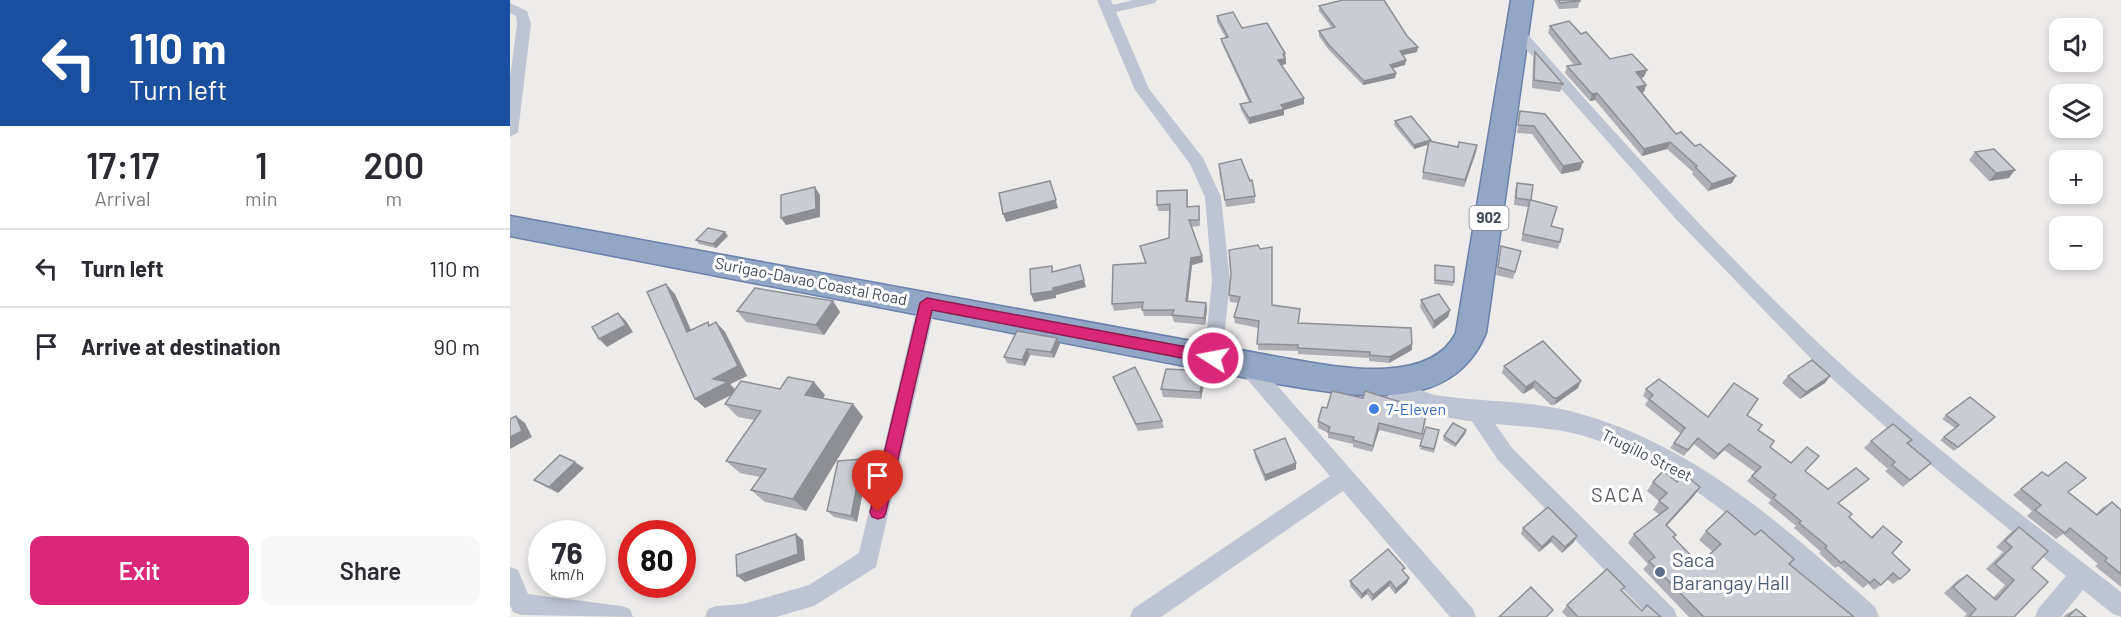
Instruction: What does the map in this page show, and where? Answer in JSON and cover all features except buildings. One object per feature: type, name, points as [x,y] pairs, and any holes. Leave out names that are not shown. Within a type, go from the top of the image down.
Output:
[{"type":"highway","name":"Surigao-Davao Coastal Road","points":[[510,226],[927,303],[1248,366],[1348,381],[1388,381],[1429,375],[1453,360],[1468,343],[1474,320],[1522,0]]},
{"type":"street","points":[[1150,0],[1106,5],[1142,90],[1197,162],[1213,197],[1221,281],[1213,358]]},
{"type":"street","points":[[510,7],[522,14],[524,24],[510,132]]},
{"type":"street","points":[[1517,31],[1677,209],[1785,322],[1880,410],[2121,606]]},
{"type":"street","points":[[716,617],[743,615],[814,594],[868,559],[927,303]]},
{"type":"street","points":[[1248,366],[1465,617]]},
{"type":"street","name":"Trugillo Street","points":[[1388,381],[1413,398],[1434,405],[1569,422],[1605,434],[1656,456],[1727,497],[1865,617]]},
{"type":"street","points":[[1475,411],[1505,454],[1666,617]]},
{"type":"street","points":[[1141,617],[1345,478]]},
{"type":"street","points":[[2046,617],[2082,575]]},
{"type":"street","points":[[510,578],[520,604],[622,617]]},
{"type":"place","name":"7-Eleven","points":[[1374,409]]},
{"type":"place","name":"Saca Barangay Hall","points":[[1660,572]]},
{"type":"district","name":"SACA","points":[[1618,495]]},
{"type":"route","points":[[878,512],[927,303],[1213,358]]}]
